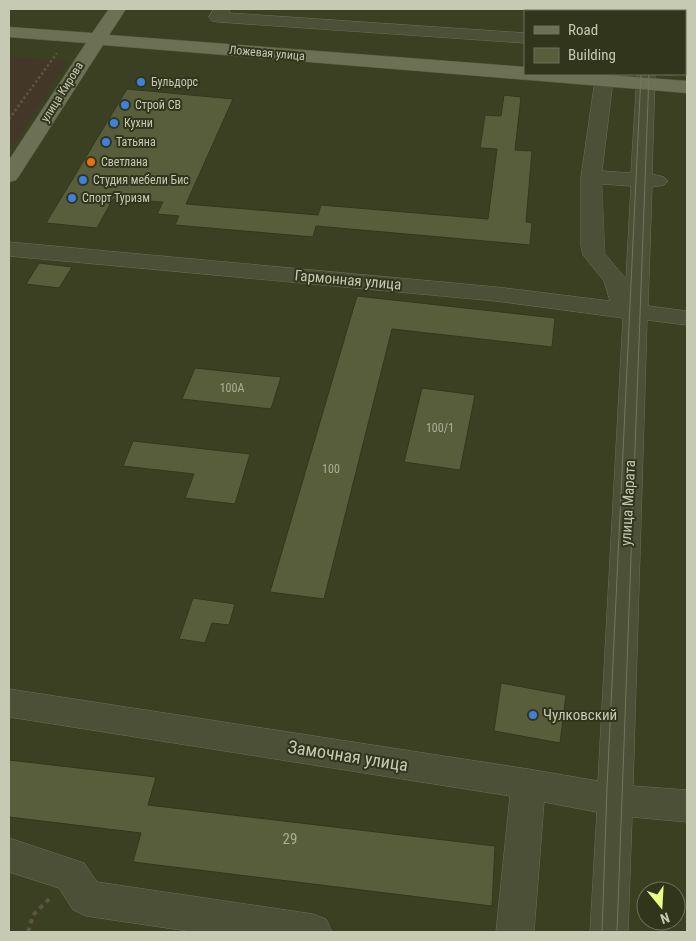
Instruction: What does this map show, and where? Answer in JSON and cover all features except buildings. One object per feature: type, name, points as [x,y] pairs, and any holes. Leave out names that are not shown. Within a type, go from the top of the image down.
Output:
[{"type":"main road","name":"Ложевая улица","points":[[217,19],[492,53]]},
{"type":"main road","name":"Ложевая улица","points":[[9,32],[102,23],[127,24]]},
{"type":"main road","name":"Ложевая улица","points":[[102,23],[524,74]]},
{"type":"main road","name":"улица Кирова","points":[[9,176],[102,23]]},
{"type":"main road","name":"Ложевая улица","points":[[539,75],[604,80],[646,78],[687,86]]},
{"type":"street","points":[[217,19],[524,38]]},
{"type":"street","name":"улица Марата","points":[[609,932],[636,312],[649,180],[646,78]]},
{"type":"street","points":[[604,80],[591,177],[592,246],[594,254],[615,280],[636,312]]},
{"type":"street","points":[[591,177],[649,180],[655,129]]},
{"type":"street","name":"Гармонная улица","points":[[9,249],[486,293],[687,318]]},
{"type":"street","name":"Замочная улица","points":[[9,703],[528,784],[614,800],[687,806]]},
{"type":"street","points":[[515,932],[528,784]]},
{"type":"street","points":[[9,855],[71,874],[86,898],[313,932]]},
{"type":"path","points":[[9,119],[57,53]]},
{"type":"path","points":[[28,932],[33,915],[71,874]]},
{"type":"shaded area","points":[[9,57],[68,61],[9,152]]},
{"type":"tram line","points":[[602,932],[607,788],[641,75]]},
{"type":"tram line","points":[[617,932],[649,75]]},
{"type":"place","name":"Бульдорс","points":[[141,82]]},
{"type":"place","name":"Строй СВ","points":[[125,105]]},
{"type":"place","name":"Кухни","points":[[114,123]]},
{"type":"place","name":"Татьяна","points":[[106,142]]},
{"type":"place","name":"Светлана","points":[[91,162]]},
{"type":"place","name":"Студия мебели Бис","points":[[83,180]]},
{"type":"place","name":"Спорт Туризм","points":[[72,198]]},
{"type":"place","name":"Чулковский","points":[[533,715]]}]
